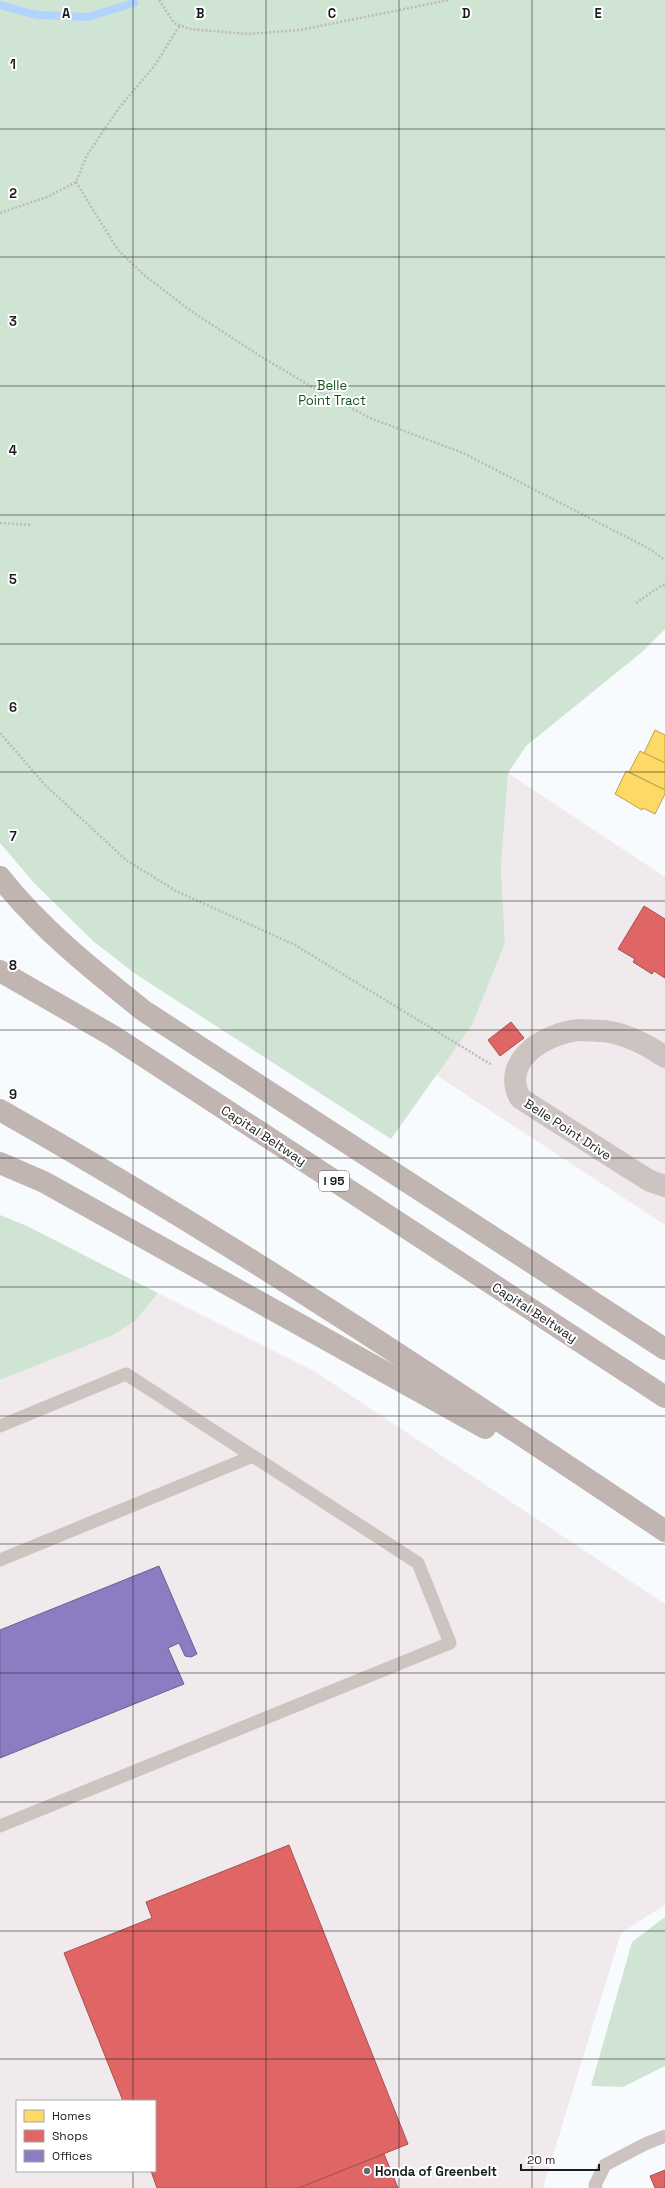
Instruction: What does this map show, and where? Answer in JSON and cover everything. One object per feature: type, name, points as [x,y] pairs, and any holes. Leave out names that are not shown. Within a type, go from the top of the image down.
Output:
[{"type":"highway","points":[[0,877],[18,900],[82,961],[144,1011],[665,1349]]},
{"type":"highway","name":"Capital Beltway","points":[[0,971],[113,1036],[665,1397]]},
{"type":"highway","points":[[0,1110],[98,1166],[275,1276],[468,1399],[665,1532]]},
{"type":"highway","points":[[0,1163],[44,1182],[272,1307],[460,1413],[665,1532]]},
{"type":"street","points":[[515,1079],[520,1061],[530,1050],[549,1039],[579,1030],[604,1032],[628,1037],[649,1046],[665,1057]]},
{"type":"street","name":"Belle Point Drive","points":[[515,1079],[516,1090],[520,1098],[650,1181],[665,1186]]},
{"type":"lane","points":[[0,1426],[126,1374],[418,1563],[450,1643],[0,1826]]},
{"type":"lane","points":[[0,1560],[253,1456]]},
{"type":"lane","points":[[596,2188],[595,2185],[605,2165],[644,2144],[665,2136]]},
{"type":"path","points":[[159,0],[174,22],[190,29],[248,34],[300,30],[449,0]]},
{"type":"path","points":[[0,213],[47,197],[76,182],[87,155],[119,108],[155,66],[180,25]]},
{"type":"path","points":[[76,182],[118,250],[144,275],[191,311],[260,356],[312,388],[370,418],[463,452],[641,544],[665,560]]},
{"type":"path","points":[[0,523],[32,525]]},
{"type":"path","points":[[636,603],[661,586],[665,585]]},
{"type":"path","points":[[0,733],[45,785],[126,860],[176,891],[295,945],[515,1079]]},
{"type":"shaded area","points":[[508,773],[665,877],[665,1225],[436,1075],[472,1025],[505,943],[501,868]]},
{"type":"shaded area","points":[[158,1293],[314,1371],[665,1604],[665,1905],[621,1933],[543,2188],[0,2188],[0,1380],[111,1336],[135,1321]]},
{"type":"green space","name":"Belle Point Tract","points":[[0,0],[665,0],[665,629],[642,652],[526,746],[508,773],[501,868],[505,943],[472,1025],[391,1139],[134,973],[93,941],[34,883],[0,843]]},
{"type":"green space","points":[[0,1215],[27,1226],[158,1293],[135,1321],[111,1336],[0,1380]]},
{"type":"green space","points":[[665,1917],[665,2066],[623,2087],[591,2086],[632,1942]]},
{"type":"building: Homes","points":[[655,730],[665,735],[665,763],[644,753]]},
{"type":"building: Homes","points":[[640,751],[665,763],[665,790],[629,772]]},
{"type":"building: Homes","points":[[626,771],[665,790],[665,794],[655,814],[643,808],[642,810],[615,794]]},
{"type":"building: Shops","points":[[644,906],[665,919],[665,978],[654,971],[652,974],[633,962],[635,959],[618,949]]},
{"type":"building: Shops","points":[[511,1022],[524,1038],[500,1056],[488,1040]]},
{"type":"building: Shops","points":[[289,1845],[408,2144],[299,2188],[157,2188],[151,2172],[156,2172],[156,2100],[123,2100],[64,1953],[152,1918],[146,1902]]},
{"type":"building: Shops","name":"Honda of Greenbelt","points":[[384,2154],[398,2188],[299,2188]]},
{"type":"building: Shops","points":[[665,2170],[665,2188],[655,2188],[650,2176]]},
{"type":"building: Offices","points":[[159,1566],[197,1654],[191,1657],[185,1656],[179,1643],[168,1648],[184,1684],[0,1758],[0,1630]]},
{"type":"waterway","points":[[0,5],[37,15],[88,17],[134,3]]},
{"type":"place","name":"Honda of Greenbelt","points":[[367,2171]]}]
